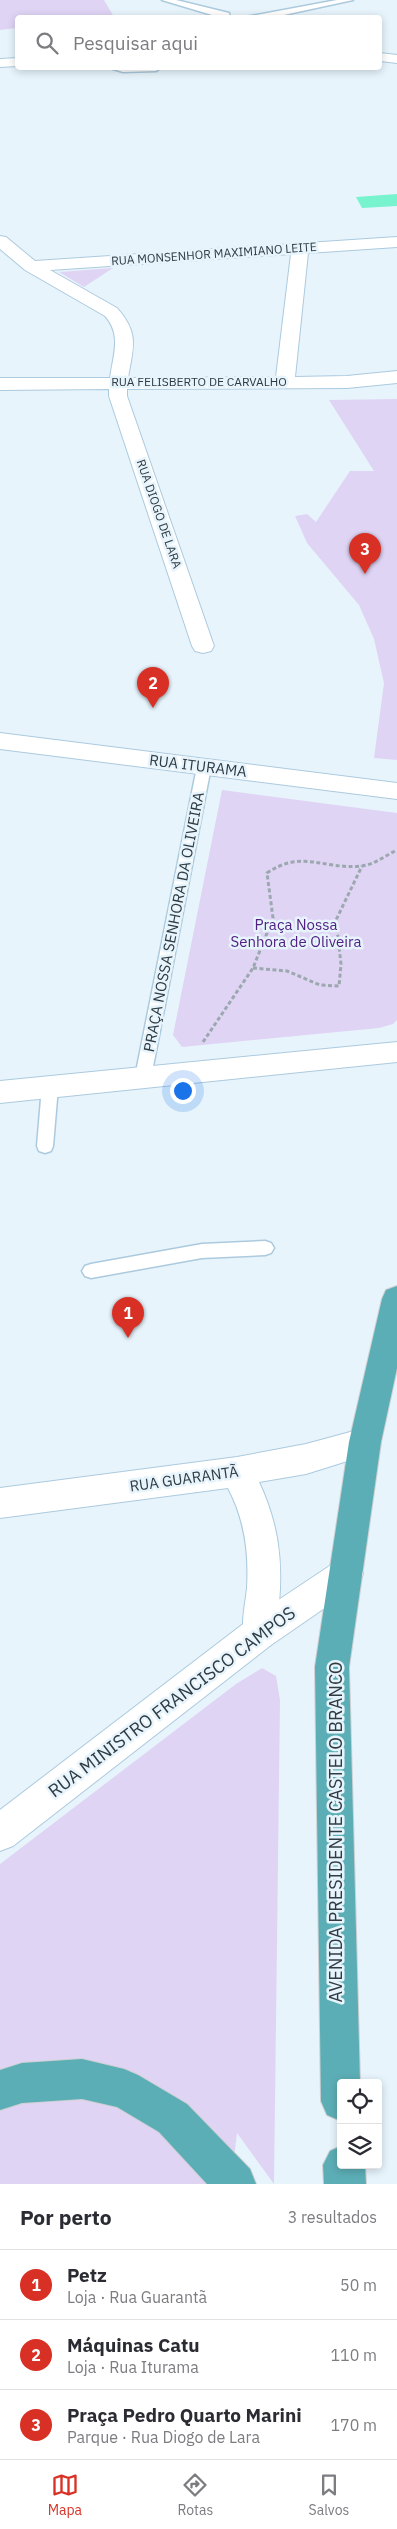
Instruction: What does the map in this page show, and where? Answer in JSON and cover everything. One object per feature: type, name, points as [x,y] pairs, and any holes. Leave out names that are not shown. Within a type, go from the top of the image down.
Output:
[{"type":"highway","name":"AVENIDA PRESIDENTE CASTELO BRANCO","points":[[340,2079],[332,1667],[365,1442],[397,1299]]},
{"type":"highway","points":[[0,2090],[22,2083],[82,2079],[124,2088],[173,2118],[235,2184]]},
{"type":"highway","points":[[344,2169],[345,2184]]},
{"type":"street","points":[[382,56],[397,59]]},
{"type":"street","points":[[0,63],[15,62]]},
{"type":"street","points":[[0,241],[31,266],[120,319],[126,340],[122,366],[117,382]]},
{"type":"street","name":"RUA MONSENHOR MAXIMIANO LEITE","points":[[31,266],[397,242]]},
{"type":"street","points":[[284,382],[300,249]]},
{"type":"street","name":"RUA FELISBERTO DE CARVALHO","points":[[0,384],[347,382],[397,377]]},
{"type":"street","name":"RUA DIOGO DE LARA","points":[[117,382],[118,396],[203,646]]},
{"type":"street","name":"RUA ITURAMA","points":[[0,741],[397,791]]},
{"type":"street","points":[[0,1092],[397,1052]]},
{"type":"street","name":"RUA GUARANTÃ","points":[[0,1503],[237,1472],[306,1459],[365,1442]]},
{"type":"street","points":[[237,1472],[252,1497],[261,1523],[266,1568],[259,1633]]},
{"type":"street","name":"RUA MINISTRO FRANCISCO CAMPOS","points":[[0,1834],[259,1633],[346,1574]]},
{"type":"lane","points":[[166,0],[214,11],[221,15]]},
{"type":"lane","points":[[270,15],[349,0]]},
{"type":"lane","name":"PRAÇA NOSSA SENHORA DA OLIVEIRA","points":[[144,1077],[204,767]]},
{"type":"lane","points":[[45,1146],[50,1087]]},
{"type":"lane","points":[[91,1271],[202,1251],[265,1248]]},
{"type":"path","points":[[181,1073],[253,968],[273,918],[266,873],[278,864],[294,859],[362,866],[397,850]]},
{"type":"path","points":[[253,968],[271,968],[294,973],[326,988],[339,986],[341,964],[336,920],[362,866]]},
{"type":"green space","points":[[0,0],[104,0],[113,15],[15,15],[15,28],[0,30]]},
{"type":"green space","points":[[113,268],[84,287],[59,272]]},
{"type":"green space","points":[[397,399],[397,760],[374,758],[384,683],[374,639],[359,605],[307,543],[295,516],[307,514],[316,522],[350,471],[374,471],[329,400]]},
{"type":"green space","name":"Praça Nossa Senhora de Oliveira","points":[[222,790],[397,813],[397,1020],[393,1024],[379,1028],[182,1047],[173,1035]]},
{"type":"green space","points":[[262,1668],[276,1676],[280,1700],[274,2184],[237,2133],[231,2184],[0,2184],[0,1864],[236,1684]]},
{"type":"shaded area","points":[[397,194],[397,206],[362,208],[356,197]]},
{"type":"place","name":"Praça Pedro Quarto Marini","points":[[365,574]]},
{"type":"place","name":"Máquinas Catu","points":[[153,708]]},
{"type":"place","name":"Petz","points":[[128,1338]]}]
